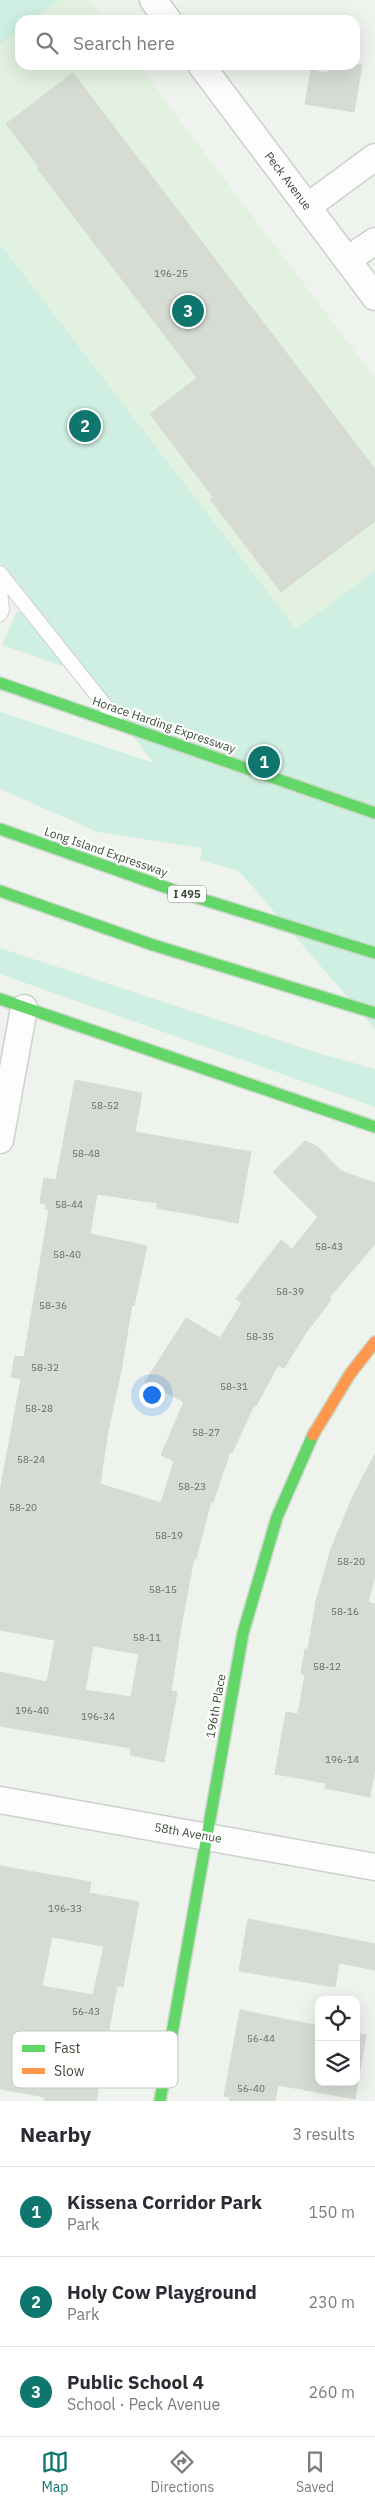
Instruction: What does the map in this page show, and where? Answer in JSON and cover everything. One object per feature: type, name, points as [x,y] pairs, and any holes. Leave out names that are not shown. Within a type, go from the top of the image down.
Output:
[{"type":"main road","name":"Horace Harding Expressway","points":[[0,683],[375,813]]},
{"type":"main road","name":"Long Island Expressway","points":[[0,829],[179,892],[375,953]]},
{"type":"main road","points":[[0,891],[153,945],[375,1013]]},
{"type":"main road","points":[[12,1003],[375,1127]]},
{"type":"main road","name":"196th Place","points":[[173,2031],[243,1633],[258,1571],[282,1504],[306,1448],[337,1393],[375,1342]]},
{"type":"main road","name":"196th Place","points":[[160,2101],[162,2088]]},
{"type":"street","points":[[153,0],[164,15]]},
{"type":"street","name":"Peck Avenue","points":[[205,70],[375,297]]},
{"type":"street","points":[[307,206],[375,157]]},
{"type":"street","points":[[347,260],[375,241]]},
{"type":"street","points":[[0,1140],[12,1003]]},
{"type":"street","name":"58th Avenue","points":[[0,1800],[375,1867]]},
{"type":"lane","points":[[0,573],[120,725]]},
{"type":"lane","points":[[0,590],[2,610],[0,614]]},
{"type":"shaded area","points":[[0,0],[59,0],[39,15],[15,15],[15,33],[0,44]]},
{"type":"shaded area","points":[[59,0],[89,0],[100,15],[39,15]]},
{"type":"shaded area","points":[[15,33],[15,70],[142,70],[375,378],[375,571],[296,629],[0,244],[0,44]]},
{"type":"shaded area","points":[[0,244],[296,629],[375,571],[375,1029],[239,871],[200,860],[202,848],[98,832],[0,789],[0,712],[154,763],[0,563]]},
{"type":"shaded area","points":[[17,611],[24,613],[69,668],[2,645]]},
{"type":"shaded area","points":[[0,948],[321,1054],[375,1069],[375,1107],[0,974]]},
{"type":"building","points":[[360,65],[362,65],[354,112],[305,104],[311,70],[328,73],[328,70],[360,70]]},
{"type":"building","points":[[73,73],[375,469],[375,521],[281,592],[210,499],[213,497],[150,414],[197,378],[37,168],[39,167],[6,124]]},
{"type":"building","points":[[75,1080],[142,1093],[135,1132],[251,1152],[238,1223],[157,1208],[157,1203],[97,1194],[90,1234],[147,1246],[134,1306],[132,1304],[100,1484],[161,1503],[174,1461],[161,1455],[184,1402],[145,1382],[186,1318],[220,1338],[242,1303],[236,1299],[281,1240],[292,1249],[318,1217],[273,1172],[305,1141],[318,1147],[341,1171],[375,1183],[375,1244],[329,1298],[331,1300],[305,1334],[284,1368],[278,1365],[256,1406],[254,1405],[232,1453],[230,1452],[213,1502],[211,1501],[196,1559],[194,1558],[181,1627],[171,1691],[177,1692],[164,1762],[130,1755],[131,1748],[0,1726],[0,1672],[47,1682],[55,1640],[0,1630],[0,1491],[21,1379],[11,1377],[15,1356],[24,1357],[49,1210],[45,1209],[46,1204],[40,1203],[44,1178],[56,1180]],"holes":[[[93,1646],[139,1654],[131,1697],[85,1690]]]},
{"type":"building","points":[[375,1454],[375,1576],[368,1602],[375,1604],[375,1768],[370,1797],[325,1788],[326,1783],[275,1774],[286,1712],[298,1714],[305,1675],[301,1673],[305,1649],[308,1649],[316,1601],[331,1549],[352,1498]]},
{"type":"building","points":[[0,1866],[91,1882],[89,1893],[139,1902],[123,1987],[117,1986],[109,2031],[12,2031],[12,2088],[98,2088],[96,2101],[45,2101],[45,2097],[0,2089]],"holes":[[[52,1937],[104,1946],[93,1995],[42,1986]]]},
{"type":"building","points":[[248,1919],[375,1944],[375,1970],[339,1963],[335,1987],[239,1971]]},
{"type":"building","points":[[240,2010],[315,2025],[315,2086],[357,2086],[355,2099],[278,2085],[275,2101],[229,2101],[230,2097],[224,2096]]},
{"type":"building","points":[[360,2034],[366,2035],[360,2070]]},
{"type":"traffic: fast","points":[[0,683],[375,813]]},
{"type":"traffic: fast","points":[[0,829],[179,892],[375,953]]},
{"type":"traffic: fast","points":[[0,891],[153,945],[375,1013]]},
{"type":"traffic: fast","points":[[0,999],[375,1127]]},
{"type":"traffic: fast","points":[[172,2031],[243,1633],[277,1517],[313,1435]]},
{"type":"traffic: fast","points":[[160,2101],[162,2088]]},
{"type":"traffic: slow","points":[[313,1435],[350,1374],[375,1342]]},
{"type":"place","name":"Public School 4","points":[[188,311]]},
{"type":"place","name":"Holy Cow Playground","points":[[85,426]]},
{"type":"place","name":"Kissena Corridor Park","points":[[264,762]]}]
